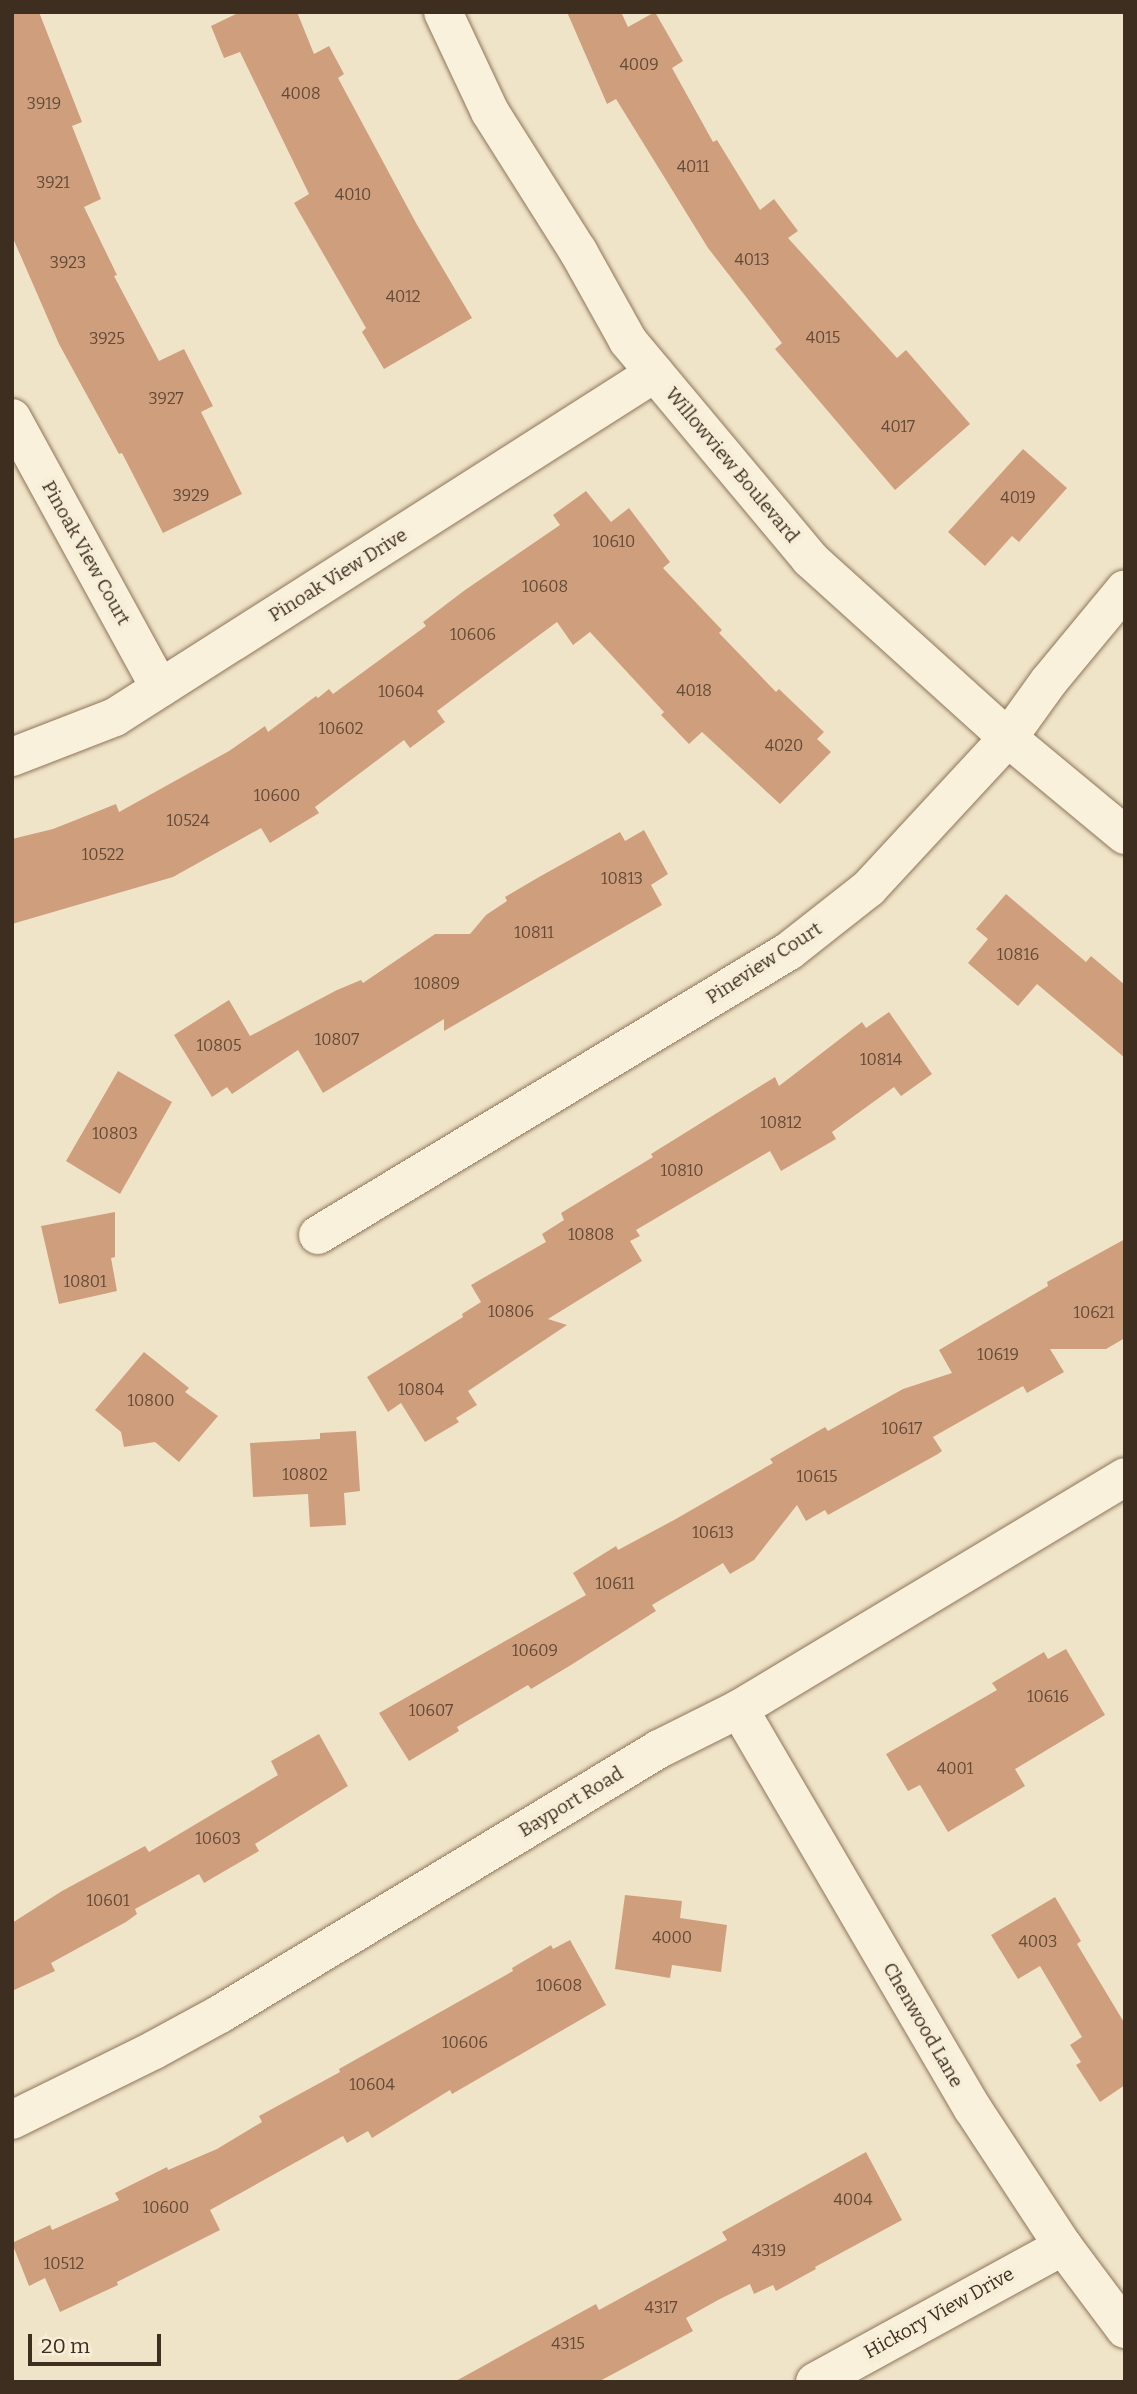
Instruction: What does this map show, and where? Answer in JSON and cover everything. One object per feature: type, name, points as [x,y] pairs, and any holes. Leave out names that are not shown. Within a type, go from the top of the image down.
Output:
[{"type":"street","name":"Willowview Boulevard","points":[[443,12],[490,112],[578,251],[628,341],[810,559],[1008,738],[1125,835]]},
{"type":"street","name":"Pinoak View Drive","points":[[12,757],[115,717],[655,373]]},
{"type":"street","name":"Pinoak View Court","points":[[12,418],[160,688]]},
{"type":"street","name":"Pineview Court","points":[[318,1235],[789,951],[869,888],[1008,738],[1049,681],[1125,589]]},
{"type":"street","name":"Bayport Road","points":[[12,2120],[154,2050],[220,2014],[659,1749],[739,1709],[1125,1476]]},
{"type":"street","name":"Chenwood Lane","points":[[739,1709],[973,2109],[1063,2246],[1125,2329]]},
{"type":"street","name":"Hickory View Drive","points":[[815,2382],[1063,2246]]},
{"type":"building","points":[[12,12],[39,12],[82,122],[72,126],[101,199],[84,207],[117,275],[114,276],[159,361],[184,349],[213,406],[201,412],[242,494],[163,533],[122,453],[119,454],[59,344],[12,236]]},
{"type":"building","points":[[240,12],[297,12],[314,54],[329,46],[344,74],[338,78],[416,223],[472,318],[384,369],[362,332],[366,328],[294,203],[309,194],[240,52],[224,58],[211,26]]},
{"type":"building","points":[[567,12],[621,12],[628,27],[655,12],[683,61],[672,68],[713,142],[717,140],[760,210],[774,199],[798,231],[788,238],[897,358],[906,350],[970,424],[895,490],[775,349],[782,343],[708,248],[616,99],[607,104]]},
{"type":"building","points":[[1023,449],[1067,488],[1019,542],[1012,536],[985,566],[948,532]]},
{"type":"building","points":[[586,491],[611,522],[629,508],[670,562],[663,568],[722,630],[719,633],[776,692],[779,689],[824,732],[817,739],[831,752],[780,804],[702,732],[689,744],[661,715],[664,712],[590,632],[573,645],[557,622],[437,711],[445,722],[410,748],[404,740],[315,807],[319,813],[270,843],[261,828],[173,877],[12,924],[12,839],[53,829],[116,804],[119,812],[229,751],[265,726],[268,732],[316,696],[318,698],[329,689],[333,694],[426,626],[423,622],[465,590],[560,525],[553,515]]},
{"type":"building","points":[[644,830],[668,874],[651,885],[662,905],[444,1031],[444,1019],[323,1093],[298,1050],[232,1094],[227,1087],[212,1097],[174,1035],[229,1000],[250,1036],[337,990],[361,980],[363,983],[435,934],[470,934],[486,915],[507,901],[505,897],[620,832],[625,841]]},
{"type":"building","points":[[1006,894],[1086,962],[1091,956],[1125,985],[1125,1058],[1037,984],[1018,1006],[968,963],[988,939],[976,929]]},
{"type":"building","points":[[889,1012],[932,1074],[901,1096],[894,1087],[832,1132],[836,1139],[781,1171],[770,1151],[636,1230],[640,1236],[630,1241],[642,1261],[548,1319],[567,1325],[468,1391],[477,1405],[456,1418],[459,1422],[425,1442],[401,1403],[388,1412],[367,1377],[463,1317],[462,1314],[481,1302],[471,1285],[546,1242],[542,1234],[564,1220],[561,1213],[775,1077],[779,1086],[862,1022],[866,1028]]},
{"type":"building","points":[[118,1071],[172,1102],[120,1194],[66,1161]]},
{"type":"building","points":[[115,1212],[115,1257],[111,1258],[117,1291],[59,1304],[41,1226]]},
{"type":"building","points":[[1125,1239],[1125,1338],[1106,1349],[1050,1349],[1064,1372],[1027,1393],[1023,1386],[933,1437],[942,1451],[938,1454],[828,1515],[825,1510],[806,1521],[797,1505],[754,1560],[730,1574],[723,1563],[652,1605],[656,1611],[571,1665],[531,1689],[528,1685],[457,1727],[459,1731],[409,1761],[379,1713],[586,1595],[573,1573],[616,1546],[618,1550],[674,1520],[773,1463],[770,1459],[825,1427],[828,1431],[903,1389],[952,1373],[939,1350],[1048,1286],[1047,1282]]},
{"type":"building","points":[[144,1352],[189,1388],[185,1392],[218,1416],[179,1462],[155,1442],[124,1447],[121,1432],[95,1410]]},
{"type":"building","points":[[356,1431],[360,1491],[344,1493],[346,1525],[310,1527],[308,1494],[253,1497],[250,1443],[320,1439],[320,1433]]},
{"type":"building","points":[[1066,1649],[1105,1715],[1015,1769],[1025,1786],[948,1832],[920,1785],[908,1791],[886,1754],[997,1690],[992,1683],[1044,1652],[1048,1659]]},
{"type":"building","points":[[319,1734],[348,1786],[255,1844],[259,1851],[204,1883],[199,1874],[135,1909],[137,1914],[126,1922],[51,1963],[55,1971],[12,1991],[12,1923],[62,1891],[145,1846],[149,1852],[278,1775],[271,1761]]},
{"type":"building","points":[[625,1895],[682,1901],[680,1918],[727,1925],[721,1972],[672,1965],[670,1978],[615,1969]]},
{"type":"building","points":[[1055,1897],[1081,1941],[1077,1944],[1125,2024],[1125,2085],[1100,2102],[1076,2065],[1081,2062],[1070,2045],[1082,2037],[1040,1966],[1018,1979],[991,1935]]},
{"type":"building","points":[[570,1940],[606,2005],[452,2094],[450,2090],[372,2138],[368,2131],[347,2143],[343,2136],[210,2210],[220,2230],[117,2282],[118,2285],[60,2312],[45,2278],[29,2286],[12,2243],[50,2225],[52,2230],[119,2200],[115,2193],[167,2167],[168,2170],[217,2149],[262,2122],[259,2116],[513,1971],[512,1968],[551,1945],[553,1949]]},
{"type":"building","points":[[866,2152],[902,2220],[815,2267],[816,2269],[776,2291],[773,2285],[754,2294],[750,2284],[718,2300],[686,2318],[693,2331],[598,2382],[454,2382],[596,2304],[599,2310],[727,2240],[722,2232]]}]
